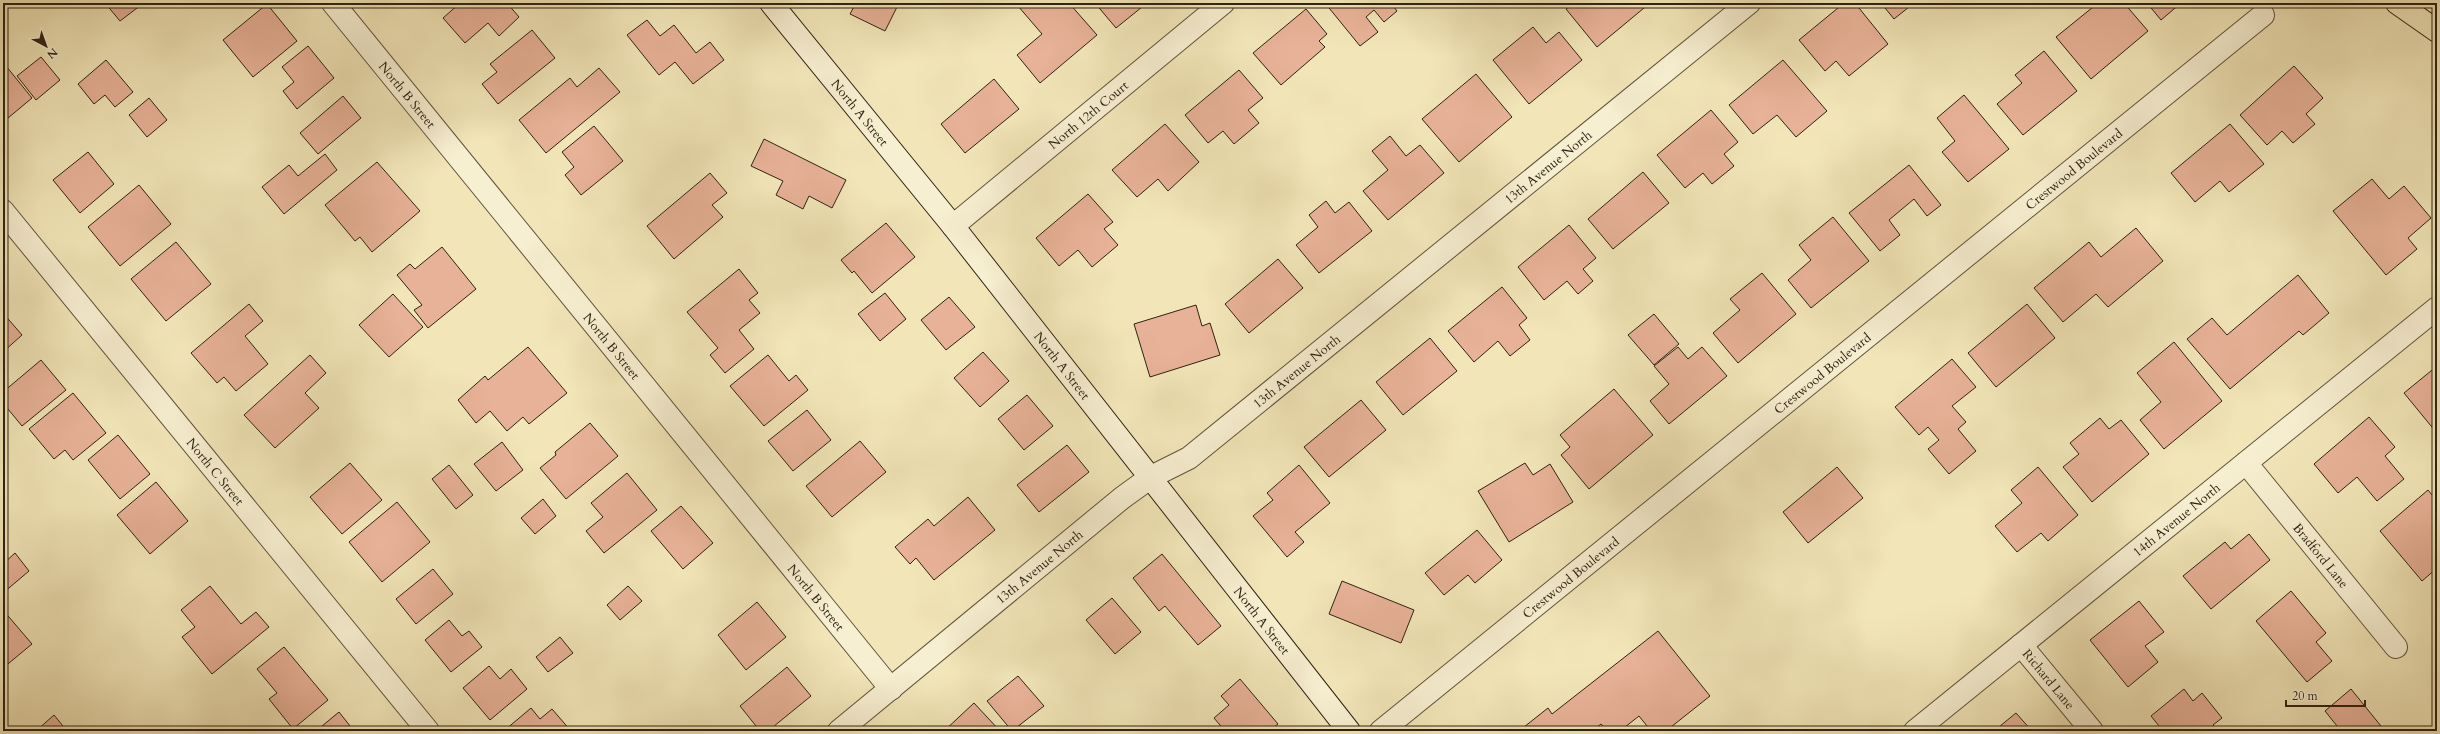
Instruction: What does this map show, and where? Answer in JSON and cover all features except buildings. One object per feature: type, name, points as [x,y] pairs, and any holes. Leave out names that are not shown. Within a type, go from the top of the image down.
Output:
[{"type":"highway","points":[[2397,3],[2437,31]]},
{"type":"street","name":"North B Street","points":[[333,3],[891,689]]},
{"type":"street","name":"North A Street","points":[[771,3],[953,226],[1349,731]]},
{"type":"street","name":"North 12th Court","points":[[953,226],[1223,3]]},
{"type":"street","name":"13th Avenue North","points":[[839,731],[1122,498],[1151,478],[1189,458],[1749,3]]},
{"type":"street","name":"Crestwood Boulevard","points":[[1381,731],[2263,14]]},
{"type":"street","name":"North C Street","points":[[3,210],[428,731]]},
{"type":"street","name":"14th Avenue North","points":[[1915,731],[2437,308]]},
{"type":"street","name":"Bradford Lane","points":[[2246,463],[2396,647]]},
{"type":"street","name":"Richard Lane","points":[[2022,645],[2092,731]]}]
